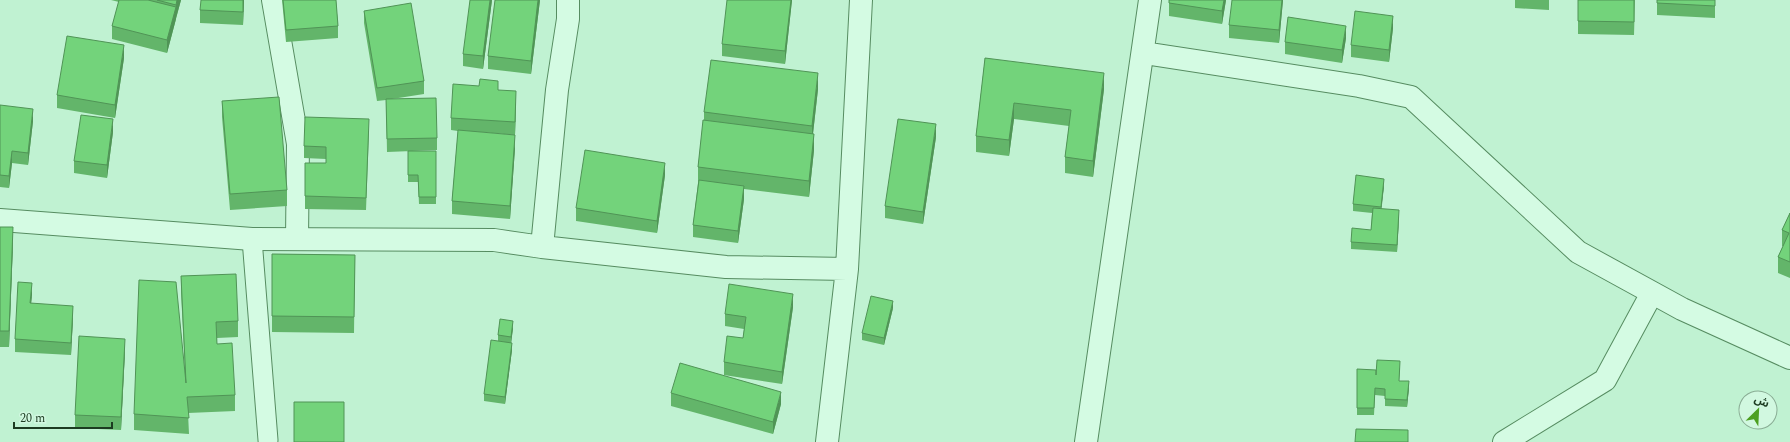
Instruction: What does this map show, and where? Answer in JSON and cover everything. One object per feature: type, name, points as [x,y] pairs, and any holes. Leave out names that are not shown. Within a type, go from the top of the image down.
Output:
[{"type":"street","points":[[273,0],[298,144],[297,239]]},
{"type":"street","points":[[542,247],[557,90],[568,19],[568,0]]},
{"type":"street","points":[[827,442],[847,269],[861,0]]},
{"type":"street","points":[[1086,442],[1144,53],[1150,0]]},
{"type":"street","points":[[1144,53],[1359,86],[1411,97],[1578,252],[1682,309],[1790,358]]},
{"type":"street","points":[[0,220],[252,239],[494,240],[542,247],[726,267],[847,269]]},
{"type":"street","points":[[1504,442],[1605,380],[1652,293]]},
{"type":"lane","points":[[252,239],[268,440]]},
{"type":"building","points":[[119,0],[148,0],[176,7],[167,40],[112,26]]},
{"type":"building","points":[[157,0],[177,0],[176,5]]},
{"type":"building","points":[[201,0],[243,0],[243,12],[200,10]]},
{"type":"building","points":[[283,0],[336,0],[338,26],[286,30]]},
{"type":"building","points":[[470,0],[490,0],[483,56],[463,54]]},
{"type":"building","points":[[495,0],[538,0],[531,61],[488,56]]},
{"type":"building","points":[[727,0],[791,0],[785,51],[722,44]]},
{"type":"building","points":[[1169,0],[1224,0],[1222,11],[1169,3]]},
{"type":"building","points":[[1232,0],[1282,0],[1279,30],[1229,25]]},
{"type":"building","points":[[1578,0],[1634,0],[1634,22],[1578,21]]},
{"type":"building","points":[[1657,0],[1715,0],[1715,6],[1657,3]]},
{"type":"building","points":[[411,3],[424,81],[377,88],[364,11]]},
{"type":"building","points":[[1355,11],[1393,16],[1389,50],[1351,45]]},
{"type":"building","points":[[1288,17],[1346,26],[1342,50],[1285,42]]},
{"type":"building","points":[[67,36],[124,45],[115,105],[57,95]]},
{"type":"building","points":[[985,58],[1104,73],[1093,161],[1065,157],[1071,110],[1014,103],[1009,140],[976,136]]},
{"type":"building","points":[[711,60],[818,73],[812,126],[704,112]]},
{"type":"building","points":[[480,79],[498,81],[498,90],[516,91],[515,122],[451,118],[453,84],[479,86]]},
{"type":"building","points":[[279,97],[287,190],[230,194],[222,101]]},
{"type":"building","points":[[436,98],[437,138],[387,139],[386,99]]},
{"type":"building","points":[[0,105],[33,109],[28,153],[12,151],[9,176],[0,175]]},
{"type":"building","points":[[81,115],[113,119],[107,165],[74,161]]},
{"type":"building","points":[[305,117],[369,119],[366,198],[305,196],[305,163],[326,163],[326,147],[304,146]]},
{"type":"building","points":[[898,119],[936,124],[923,212],[885,206]]},
{"type":"building","points":[[703,120],[814,134],[809,181],[698,167]]},
{"type":"building","points":[[458,130],[515,135],[510,206],[452,201]]},
{"type":"building","points":[[585,150],[665,163],[657,221],[576,208]]},
{"type":"building","points":[[408,151],[436,151],[436,197],[419,197],[418,175],[408,175]]},
{"type":"building","points":[[1356,175],[1384,179],[1381,207],[1353,204]]},
{"type":"building","points":[[699,180],[744,186],[738,231],[693,225]]},
{"type":"building","points":[[1373,208],[1399,210],[1397,245],[1351,242],[1352,228],[1371,230]]},
{"type":"building","points":[[1790,213],[1790,262],[1778,257],[1789,233],[1782,230]]},
{"type":"building","points":[[0,227],[13,227],[9,331],[0,331]]},
{"type":"building","points":[[272,254],[355,255],[354,317],[272,316]]},
{"type":"building","points":[[236,274],[238,321],[216,322],[217,344],[232,343],[235,395],[187,397],[189,418],[134,414],[139,280],[176,282],[186,383],[181,276]]},
{"type":"building","points":[[18,282],[32,283],[30,303],[73,306],[71,343],[15,339]]},
{"type":"building","points":[[729,284],[793,294],[782,372],[724,362],[727,336],[743,338],[746,317],[725,314]]},
{"type":"building","points":[[871,296],[893,301],[884,338],[862,333]]},
{"type":"building","points":[[500,319],[513,321],[511,337],[498,335]]},
{"type":"building","points":[[79,336],[125,339],[121,417],[75,415]]},
{"type":"building","points":[[491,340],[512,343],[505,397],[484,394]]},
{"type":"building","points":[[1377,360],[1400,361],[1399,381],[1409,381],[1407,400],[1385,399],[1385,389],[1375,388],[1374,408],[1357,408],[1357,369],[1376,370],[1376,375]]},
{"type":"building","points":[[680,363],[781,392],[773,422],[671,393]]},
{"type":"building","points":[[294,402],[344,402],[344,442],[294,442]]},
{"type":"building","points":[[1356,429],[1408,430],[1408,442],[1355,442]]}]
